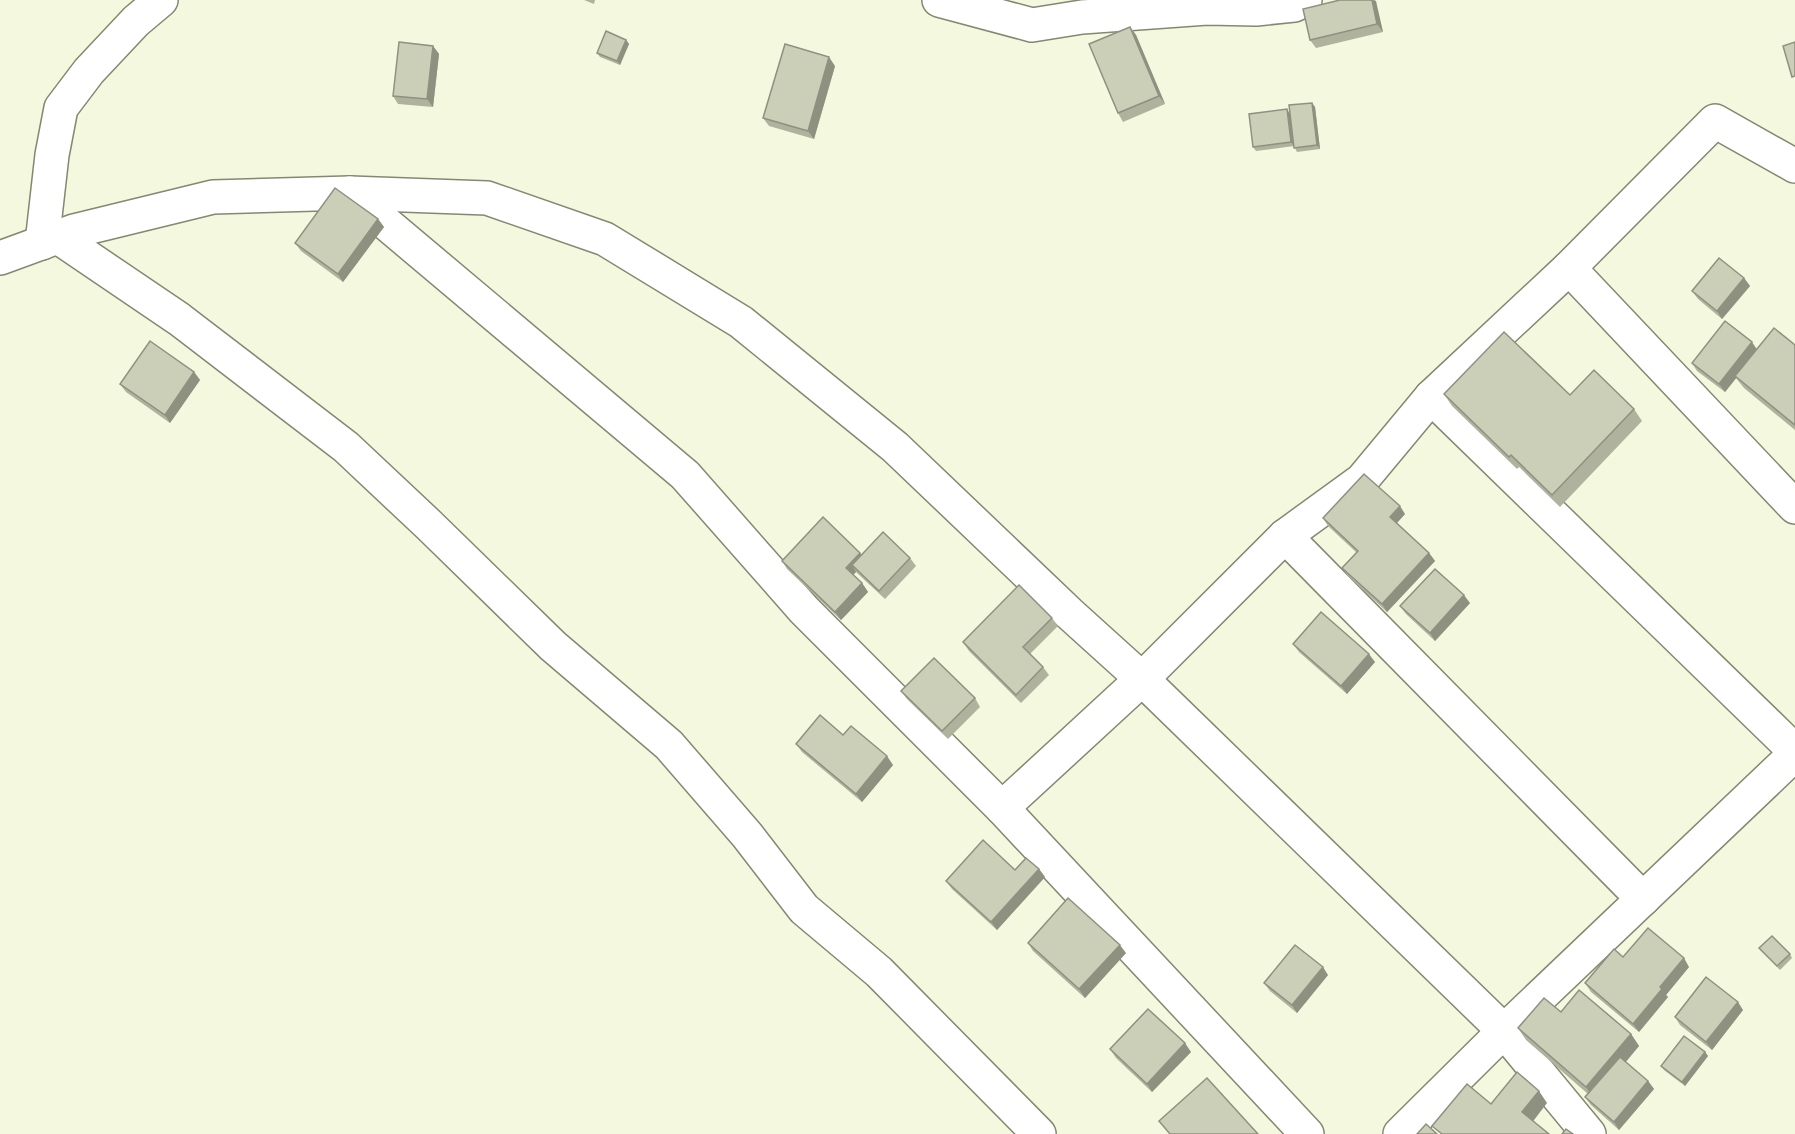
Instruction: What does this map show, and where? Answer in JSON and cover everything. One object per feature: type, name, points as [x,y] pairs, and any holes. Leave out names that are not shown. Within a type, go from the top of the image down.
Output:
[{"type":"street","points":[[50,240],[52,155],[61,108],[89,71],[136,21],[161,0]]},
{"type":"street","points":[[939,0],[1032,25],[1092,16],[1207,8],[1256,9],[1294,5],[1305,0]]},
{"type":"street","points":[[1002,808],[1142,679],[1285,536],[1362,480],[1431,398],[1569,268],[1715,121],[1795,166]]},
{"type":"street","points":[[350,193],[685,475],[804,610],[1002,808],[1307,1134]]},
{"type":"street","points":[[0,258],[74,231],[213,197],[350,193],[488,198],[605,239],[741,322],[895,447],[1069,613],[1142,679],[1504,1030],[1589,1134]]},
{"type":"street","points":[[50,240],[179,320],[346,447],[553,646],[669,745],[747,835],[804,909],[879,972],[1039,1134]]},
{"type":"street","points":[[1569,268],[1795,507]]},
{"type":"street","points":[[1400,1134],[1504,1030],[1795,753],[1431,398]]},
{"type":"street","points":[[1285,536],[1643,899]]},
{"type":"building","points":[[1340,0],[1372,0],[1377,24],[1310,40],[1303,9]]},
{"type":"building","points":[[1130,27],[1159,96],[1118,113],[1089,44]]},
{"type":"building","points":[[606,31],[626,40],[617,61],[597,53]]},
{"type":"building","points":[[399,42],[433,46],[427,99],[393,96]]},
{"type":"building","points":[[1795,42],[1795,76],[1792,77],[1783,46]]},
{"type":"building","points":[[785,44],[829,57],[808,131],[763,118]]},
{"type":"building","points":[[1312,103],[1317,145],[1294,148],[1289,105]]},
{"type":"building","points":[[1287,109],[1291,142],[1253,147],[1249,114]]},
{"type":"building","points":[[335,188],[378,219],[338,274],[295,243]]},
{"type":"building","points":[[1719,258],[1744,278],[1717,311],[1692,291]]},
{"type":"building","points":[[1725,321],[1752,342],[1719,384],[1692,363]]},
{"type":"building","points":[[1774,328],[1795,345],[1795,425],[1735,376]]},
{"type":"building","points":[[1504,332],[1570,395],[1594,370],[1634,409],[1552,495],[1444,394]]},
{"type":"building","points":[[150,341],[194,372],[165,415],[120,384]]},
{"type":"building","points":[[1364,474],[1400,506],[1390,517],[1429,553],[1382,604],[1342,568],[1358,551],[1323,518]]},
{"type":"building","points":[[823,517],[860,553],[846,568],[862,583],[835,612],[782,561]]},
{"type":"building","points":[[883,532],[910,558],[879,591],[852,565]]},
{"type":"building","points":[[1435,569],[1464,595],[1430,633],[1400,606]]},
{"type":"building","points":[[1019,585],[1052,618],[1023,647],[1043,667],[1016,695],[963,642]]},
{"type":"building","points":[[1321,612],[1369,654],[1341,686],[1293,644]]},
{"type":"building","points":[[934,658],[975,698],[942,731],[901,691]]},
{"type":"building","points":[[820,715],[843,735],[851,726],[887,756],[856,794],[796,744]]},
{"type":"building","points":[[983,840],[1015,870],[1026,858],[1039,869],[991,922],[946,881]]},
{"type":"building","points":[[1068,898],[1120,945],[1079,989],[1028,943]]},
{"type":"building","points":[[1648,928],[1684,958],[1633,1024],[1585,983],[1614,949],[1623,957]]},
{"type":"building","points":[[1772,936],[1790,954],[1777,966],[1759,948]]},
{"type":"building","points":[[1295,945],[1323,967],[1292,1005],[1264,983]]},
{"type":"building","points":[[1706,977],[1738,1002],[1706,1042],[1675,1017]]},
{"type":"building","points":[[1579,990],[1631,1034],[1586,1087],[1518,1028],[1544,998],[1561,1012]]},
{"type":"building","points":[[1148,1009],[1185,1043],[1147,1084],[1110,1049]]},
{"type":"building","points":[[1684,1036],[1705,1052],[1682,1082],[1661,1066]]},
{"type":"building","points":[[1620,1057],[1648,1081],[1614,1122],[1585,1097]]},
{"type":"building","points":[[1517,1072],[1539,1091],[1522,1112],[1549,1134],[1442,1134],[1432,1126],[1467,1084],[1491,1104]]},
{"type":"building","points":[[1207,1078],[1258,1134],[1170,1134],[1159,1121]]},
{"type":"building","points":[[1426,1124],[1437,1134],[1417,1134]]},
{"type":"building","points":[[1566,1129],[1573,1134],[1562,1134]]}]
